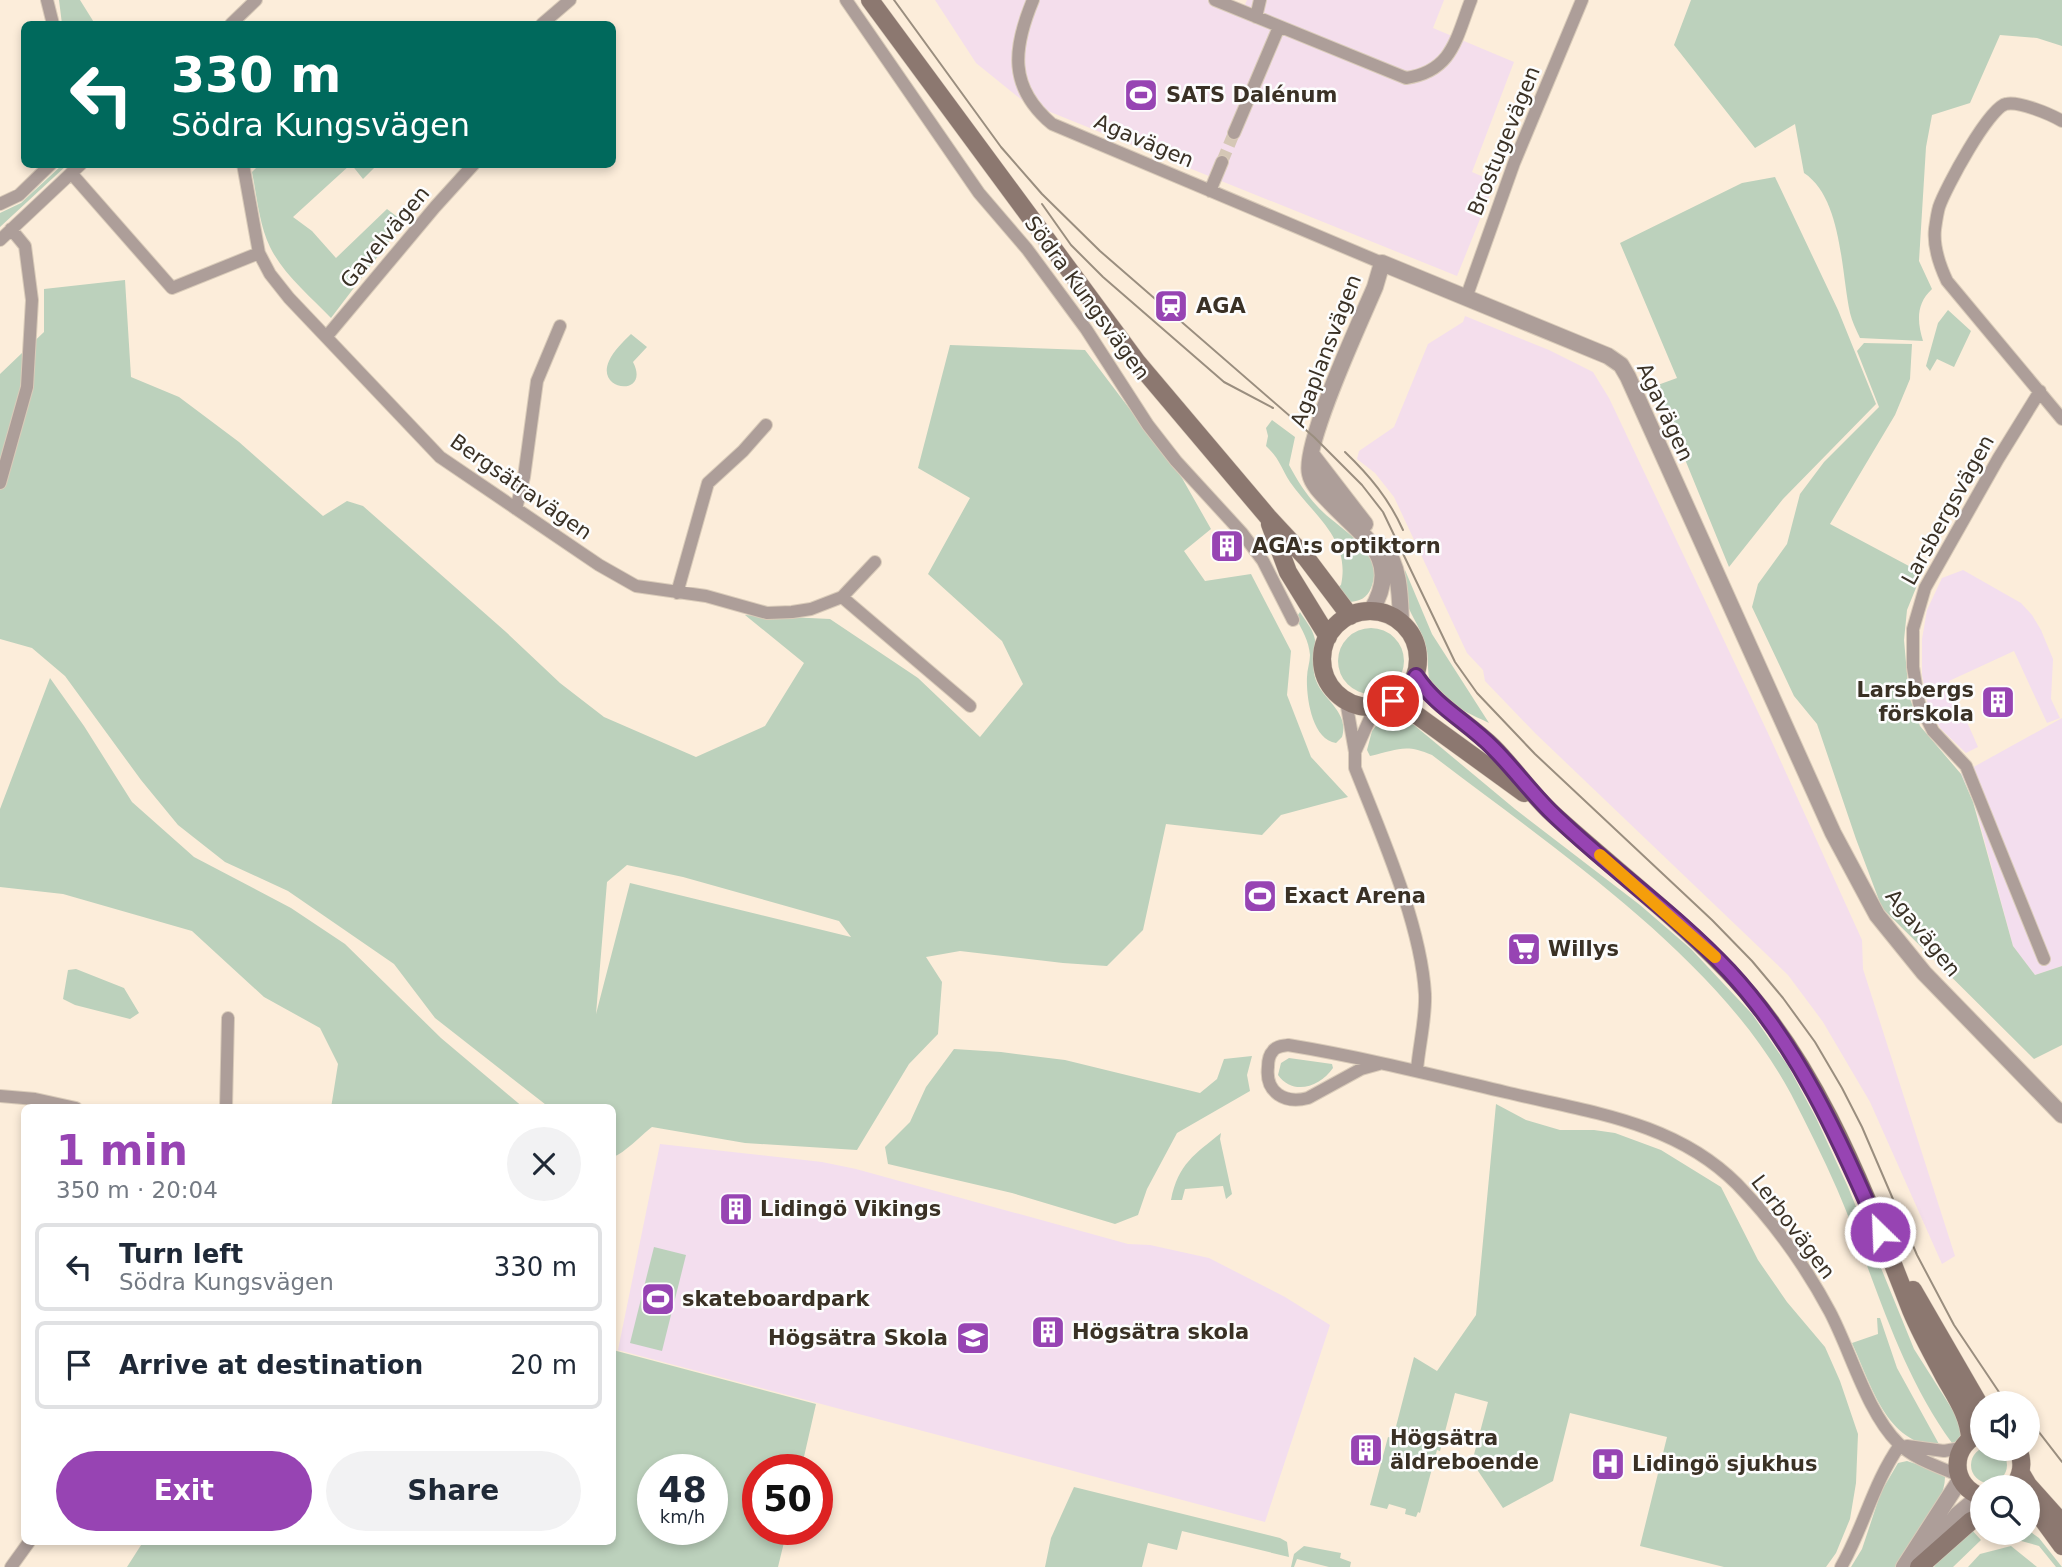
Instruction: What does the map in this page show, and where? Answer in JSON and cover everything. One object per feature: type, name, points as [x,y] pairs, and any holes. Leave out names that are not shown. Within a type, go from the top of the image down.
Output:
[{"type":"main road","name":"Södra Kungsvägen","points":[[870,0],[1138,362],[1268,517],[1307,559],[1350,616]]},
{"type":"main road","name":"Södra Kungsvägen","points":[[1268,517],[1288,572],[1328,637]]},
{"type":"main road","points":[[1379,706],[1403,695],[1416,676],[1419,664],[1418,649],[1412,634],[1401,622],[1387,614],[1371,611],[1342,620],[1328,637],[1322,662],[1334,691],[1346,701],[1361,707],[1379,706],[1418,716],[1550,811],[1689,932],[1728,970],[1765,1014],[1818,1097],[1880,1232],[1911,1311],[1966,1416],[1970,1435]]},
{"type":"main road","points":[[1416,676],[1432,698],[1492,747],[1550,811]]},
{"type":"main road","points":[[1880,1232],[1971,1391]]},
{"type":"main road","points":[[1970,1442],[1957,1461],[1959,1477],[1970,1491]]},
{"type":"main road","points":[[2040,1498],[2062,1523]]},
{"type":"main road","points":[[2040,1517],[2062,1546]]},
{"type":"main road","points":[[1919,1567],[1970,1522]]},
{"type":"main road","points":[[2040,1534],[2062,1556]]},
{"type":"street","points":[[47,0],[52,21]]},
{"type":"street","points":[[234,21],[256,0]]},
{"type":"street","points":[[546,21],[570,0]]},
{"type":"street","name":"Södra Kungsvägen","points":[[846,0],[979,193],[1027,249],[1086,329],[1148,425],[1263,561],[1293,620]]},
{"type":"street","name":"Agavägen","points":[[1033,0],[1017,52],[1023,85],[1039,114],[1052,124],[1608,356],[1620,365],[1628,377],[1735,612],[1764,683],[1833,833],[1877,915],[1924,973],[2062,1115]]},
{"type":"street","points":[[1215,0],[1406,78],[1429,72],[1447,57],[1471,0]]},
{"type":"street","points":[[1256,17],[1260,0]]},
{"type":"street","name":"Brostugevägen","points":[[1466,298],[1514,163],[1582,0]]},
{"type":"street","points":[[1234,134],[1279,27]]},
{"type":"street","points":[[2062,121],[2017,104],[2004,104],[1994,111],[1966,154],[1939,207],[1935,228],[1935,246],[1947,281],[2062,419]]},
{"type":"street","points":[[1210,191],[1222,162]]},
{"type":"street","points":[[0,204],[19,195],[47,168]]},
{"type":"street","name":"Bergsätravägen","points":[[244,168],[259,253],[270,274],[289,298],[440,457],[599,565],[636,586],[706,596],[767,613],[811,609],[842,597],[875,562]]},
{"type":"street","name":"Gavelvägen","points":[[327,336],[470,168]]},
{"type":"street","points":[[0,240],[76,169],[172,288],[259,253]]},
{"type":"street","points":[[0,483],[27,387],[32,300],[25,246],[11,229]]},
{"type":"street","name":"Agaplansvägen","points":[[1371,611],[1384,583],[1382,563],[1366,537],[1334,507],[1314,483],[1309,466],[1314,437],[1375,287],[1382,263]]},
{"type":"street","points":[[516,509],[524,477],[537,381],[560,326]]},
{"type":"street","name":"Larsbergsvägen","points":[[2040,391],[1925,588],[1913,629],[1913,667],[1919,703],[1933,731],[1966,766],[2044,959]]},
{"type":"street","points":[[677,593],[708,483],[743,451],[766,425]]},
{"type":"street","name":"Agaplansvägen","points":[[1311,454],[1388,551],[1398,581],[1401,622]]},
{"type":"street","points":[[842,597],[970,706]]},
{"type":"street","points":[[1346,701],[1355,752],[1355,768],[1396,878],[1423,970],[1425,998],[1417,1070]]},
{"type":"street","points":[[1355,752],[1379,706]]},
{"type":"street","points":[[226,1104],[228,1018]]},
{"type":"street","name":"Lerbovägen","points":[[1379,1064],[1361,1069],[1299,1101],[1284,1100],[1276,1093],[1267,1076],[1271,1053],[1275,1048],[1288,1045],[1417,1070],[1502,1092],[1598,1112],[1670,1136],[1721,1170],[1750,1198],[1808,1275],[1830,1311],[1882,1425],[1918,1458],[1959,1477]]},
{"type":"street","points":[[0,1096],[58,1104]]},
{"type":"street","points":[[1841,1567],[1876,1485],[1900,1444],[1922,1450],[1970,1440]]},
{"type":"street","points":[[1903,1567],[1959,1477]]},
{"type":"street","points":[[1919,1567],[1957,1515],[1970,1506]]},
{"type":"street","points":[[11,1567],[27,1545]]},
{"type":"shaded area","points":[[935,0],[1207,0],[1241,14],[1247,0],[1444,0],[1433,28],[1514,62],[1472,172],[1495,182],[1457,276],[1023,101],[976,63]]},
{"type":"shaded area","points":[[1465,316],[1549,350],[1593,372],[1609,398],[1767,731],[1862,940],[1863,969],[1955,1256],[1942,1264],[1870,1102],[1823,1022],[1788,975],[1535,733],[1485,681],[1483,670],[1467,653],[1394,497],[1375,473],[1357,459],[1359,451],[1394,427],[1428,344],[1463,322]]},
{"type":"shaded area","points":[[1963,570],[2021,603],[2032,615],[2053,659],[2051,699],[2060,718],[2047,723],[2014,651],[1949,681],[1978,747],[1966,753],[1941,729],[1928,708],[1922,675],[1922,639],[1927,610],[1942,578]]},
{"type":"shaded area","points":[[2062,718],[2062,966],[2035,975],[2013,946],[1974,802],[1961,774]]},
{"type":"shaded area","name":"Högsätra Skola","points":[[660,1144],[822,1162],[856,1169],[1128,1244],[1150,1245],[1209,1258],[1285,1297],[1330,1325],[1265,1522],[618,1350]]},
{"type":"green space","points":[[59,0],[80,0],[93,21],[62,21]]},
{"type":"green space","points":[[1691,0],[2062,0],[2062,46],[2037,38],[2000,35],[1970,103],[1932,115],[1926,147],[1919,261],[1932,289],[1923,301],[1919,313],[1923,341],[1860,338],[1850,313],[1833,217],[1817,184],[1804,173],[1795,124],[1755,148],[1674,45]]},
{"type":"green space","points":[[59,168],[64,168],[0,227],[0,213],[21,203]]},
{"type":"green space","points":[[256,168],[347,168],[293,217],[312,231],[336,258],[387,209],[404,222],[331,318],[290,276],[270,247],[261,220],[252,172]]},
{"type":"green space","points":[[354,168],[374,168],[363,179]]},
{"type":"green space","points":[[1775,177],[1838,310],[1876,404],[1783,499],[1729,567],[1655,386],[1677,378],[1620,243],[1742,183]]},
{"type":"green space","points":[[125,280],[131,377],[179,397],[239,442],[323,516],[347,501],[363,506],[560,683],[604,717],[696,757],[765,726],[804,663],[745,615],[830,619],[918,678],[980,737],[1023,684],[1002,641],[928,574],[970,498],[918,468],[950,345],[1085,350],[1182,478],[1211,529],[1184,551],[1205,581],[1251,574],[1291,651],[1287,695],[1311,757],[1348,797],[1281,815],[1262,835],[1166,824],[1143,930],[1107,966],[960,951],[926,957],[942,982],[938,1034],[909,1064],[857,1150],[745,1143],[652,1127],[616,1156],[616,1104],[545,1104],[435,1018],[394,964],[288,891],[225,862],[178,825],[141,780],[65,676],[32,648],[0,639],[0,374],[44,332],[44,289]],"holes":[[[627,865],[683,877],[839,921],[851,937],[630,883],[596,1014],[607,882]]]},
{"type":"green space","points":[[1948,310],[1971,331],[1954,367],[1937,359],[1930,371],[1926,366],[1938,323]]},
{"type":"green space","points":[[631,334],[647,347],[633,362],[637,373],[635,381],[622,386],[609,379],[607,371],[613,353]]},
{"type":"green space","points":[[1864,343],[1912,344],[1910,379],[1895,415],[1830,524],[1922,573],[1907,610],[1904,640],[1909,696],[1920,726],[1961,774],[1973,802],[2013,946],[2035,975],[2062,966],[2062,1045],[2034,1059],[1882,908],[1817,724],[1794,696],[1752,607],[1758,584],[1787,544],[1800,494],[1824,462],[1879,407],[1857,351]]},
{"type":"green space","points":[[1272,420],[1295,437],[1289,465],[1305,492],[1326,515],[1358,541],[1372,562],[1374,575],[1371,588],[1360,600],[1350,602],[1335,589],[1341,585],[1343,569],[1340,554],[1328,529],[1290,482],[1266,446],[1266,428]]},
{"type":"green space","points":[[1405,570],[1432,634],[1489,723],[1452,704],[1431,685],[1423,636],[1406,602]]},
{"type":"green space","points":[[1300,612],[1314,636],[1315,678],[1342,722],[1342,737],[1336,743],[1321,734],[1309,706],[1307,674],[1310,655],[1307,640],[1296,618]]},
{"type":"green space","points":[[1371,628],[1384,631],[1394,638],[1401,648],[1404,661],[1401,674],[1394,684],[1384,691],[1371,694],[1358,691],[1348,684],[1341,674],[1338,661],[1341,648],[1348,638],[1358,631]]},
{"type":"green space","points":[[50,678],[132,802],[194,857],[291,908],[345,944],[441,1038],[519,1104],[332,1104],[338,1064],[320,1028],[264,997],[192,931],[63,894],[0,887],[0,809]]},
{"type":"green space","points":[[1394,718],[1414,725],[1515,809],[1640,905],[1691,949],[1752,1014],[1788,1066],[1816,1118],[1848,1187],[1914,1349],[1959,1420],[1961,1433],[1958,1441],[1952,1443],[1932,1414],[1916,1383],[1887,1319],[1826,1165],[1791,1094],[1760,1044],[1721,996],[1630,908],[1432,755],[1408,748],[1370,756],[1367,750],[1372,731],[1380,721]]},
{"type":"green space","points":[[76,969],[124,988],[139,1013],[130,1019],[75,1005],[63,999],[68,970]]},
{"type":"green space","points":[[954,1049],[1065,1060],[1200,1093],[1217,1079],[1224,1059],[1252,1056],[1247,1075],[1250,1091],[1177,1133],[1147,1189],[1138,1215],[1115,1224],[1012,1193],[888,1164],[885,1147],[910,1122],[926,1087]]},
{"type":"green space","points":[[1289,1058],[1332,1064],[1333,1068],[1328,1075],[1314,1084],[1299,1087],[1284,1082],[1278,1075],[1281,1063]]},
{"type":"green space","points":[[1496,1104],[1526,1120],[1560,1130],[1615,1133],[1661,1150],[1721,1187],[1758,1260],[1787,1302],[1825,1347],[1858,1434],[1856,1483],[1850,1519],[1836,1553],[1826,1567],[1724,1567],[1640,1546],[1667,1437],[1570,1413],[1553,1481],[1503,1508],[1472,1462],[1488,1402],[1455,1393],[1420,1513],[1418,1512],[1416,1517],[1405,1514],[1406,1509],[1389,1504],[1387,1509],[1370,1505],[1388,1437],[1393,1438],[1414,1357],[1437,1371],[1476,1315]]},
{"type":"green space","points":[[1221,1133],[1232,1194],[1226,1199],[1223,1186],[1185,1189],[1182,1200],[1171,1200],[1183,1169]]},
{"type":"green space","name":"skateboardpark","points":[[654,1247],[686,1255],[662,1351],[630,1343]]},
{"type":"green space","points":[[1877,1318],[1880,1318],[1897,1368],[1940,1446],[1921,1443],[1906,1435],[1893,1424],[1874,1393],[1852,1343],[1878,1334]]},
{"type":"green space","points":[[616,1351],[816,1404],[805,1454],[742,1454],[742,1545],[783,1545],[778,1567],[127,1567],[141,1545],[616,1545]]},
{"type":"green space","points":[[1907,1461],[1945,1477],[1940,1500],[1897,1567],[1851,1567],[1862,1549],[1881,1492],[1898,1463]]},
{"type":"green space","points":[[1972,1461],[2006,1461],[2004,1475],[1974,1475],[1972,1472]]},
{"type":"green space","points":[[1074,1487],[1280,1538],[1287,1542],[1289,1557],[1182,1531],[1177,1550],[1148,1543],[1142,1567],[1045,1567],[1051,1538]]},
{"type":"green space","points":[[1970,1530],[1970,1545],[1976,1545],[1953,1567],[1934,1567],[1944,1552]]},
{"type":"green space","points":[[2040,1539],[2062,1567],[2056,1567],[2035,1545],[2040,1545]]},
{"type":"green space","points":[[1304,1546],[1341,1553],[1340,1558],[1351,1562],[1350,1567],[1329,1567],[1297,1559],[1294,1567],[1291,1567],[1294,1554]]},
{"type":"green space","points":[[2011,1546],[2037,1567],[1968,1567],[1980,1554]]},
{"type":"tunnel","points":[[1222,162],[1234,133]]},
{"type":"tram line","points":[[894,0],[1001,147],[1042,194],[1100,251],[1314,437],[1362,485],[1383,512],[1455,662],[1477,693],[1535,754],[1712,920],[1783,998],[1815,1042],[1842,1088],[1862,1127],[1917,1255],[1954,1325],[1998,1391]]},
{"type":"tram line","points":[[1042,204],[1071,245],[1103,277],[1224,382],[1273,408]]},
{"type":"tram line","points":[[1345,452],[1378,488],[1403,530]]},
{"type":"tram line","points":[[2040,1434],[2062,1462]]},
{"type":"slow traffic","points":[[1600,855],[1715,957]]},
{"type":"place","name":"SATS Dalénum","points":[[1141,95]]},
{"type":"place","name":"AGA","points":[[1171,306]]},
{"type":"place","name":"AGA:s optiktorn","points":[[1227,546]]},
{"type":"place","name":"Larsbergs förskola","points":[[1998,702]]},
{"type":"place","name":"Exact Arena","points":[[1260,896]]},
{"type":"place","name":"Willys","points":[[1524,949]]},
{"type":"place","name":"Lidingö Vikings","points":[[736,1209]]},
{"type":"place","name":"skateboardpark","points":[[658,1299]]},
{"type":"place","name":"Högsätra skola","points":[[1048,1332]]},
{"type":"place","name":"Högsätra Skola","points":[[973,1338]]},
{"type":"place","name":"Högsätra äldreboende","points":[[1366,1450]]},
{"type":"place","name":"Lidingö sjukhus","points":[[1608,1464]]},
{"type":"route","points":[[1393,701],[1403,695],[1416,676],[1432,698],[1492,747],[1550,811],[1689,932],[1728,970],[1765,1014],[1818,1097],[1880,1232]]}]
